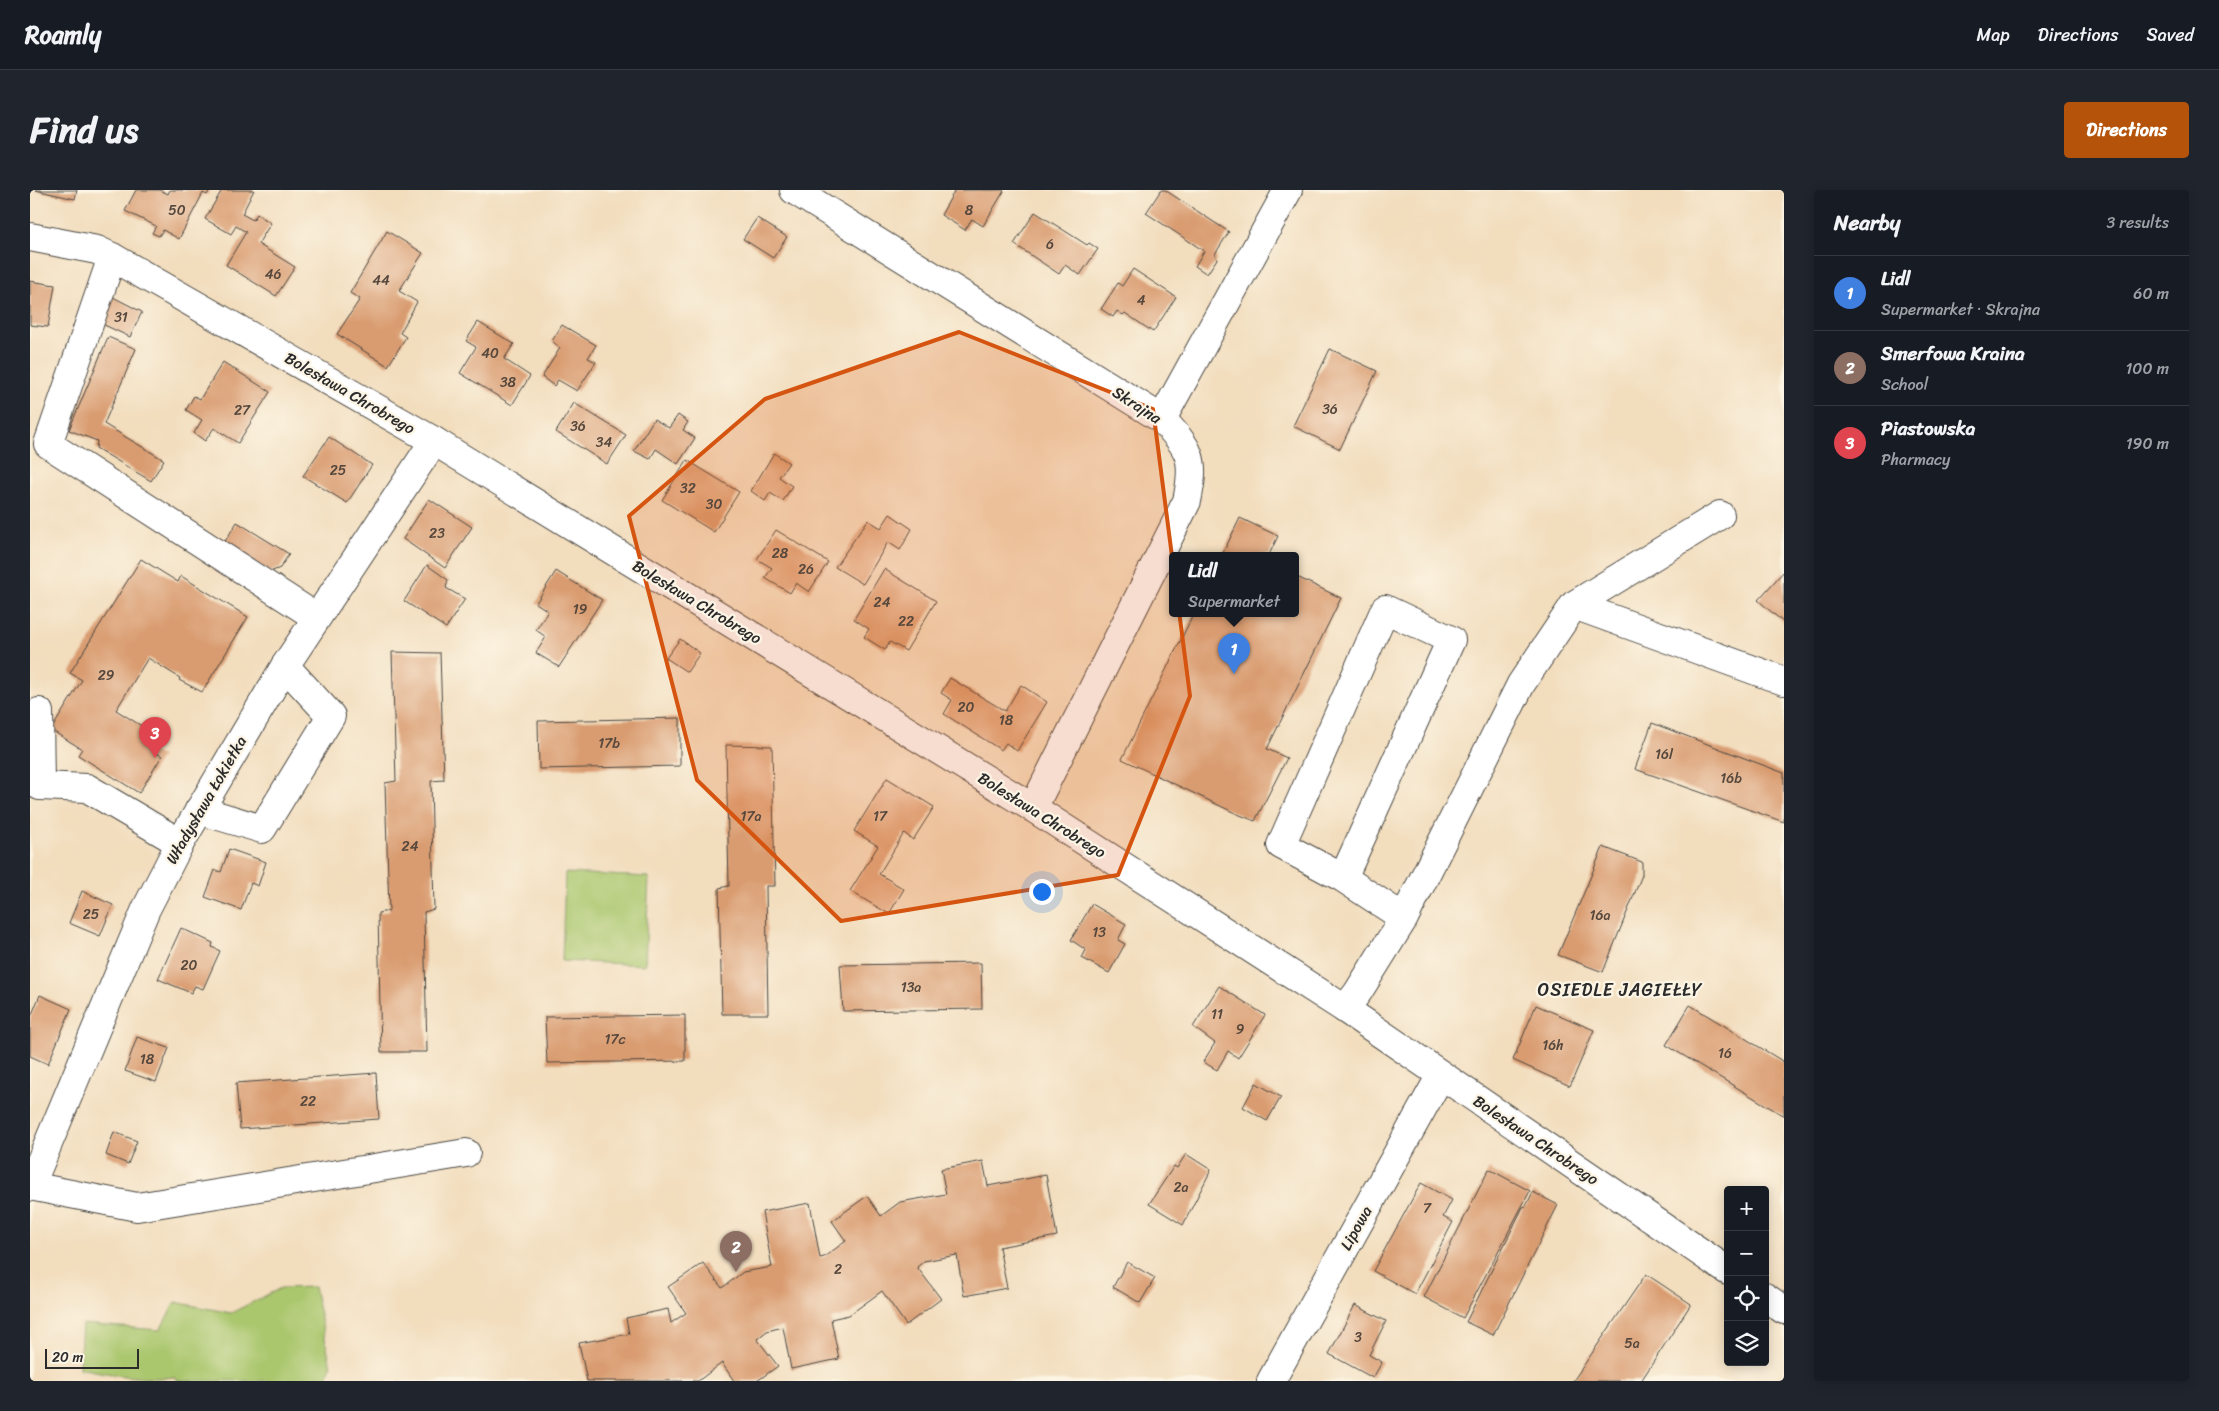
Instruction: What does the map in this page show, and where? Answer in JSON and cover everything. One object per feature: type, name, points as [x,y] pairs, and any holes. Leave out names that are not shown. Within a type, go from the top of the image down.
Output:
[{"type":"street","name":"Skrajna","points":[[794,190],[1162,419],[1184,442],[1193,474],[1187,501],[1033,808]]},
{"type":"street","points":[[1162,419],[1288,190]]},
{"type":"street","name":"Bolesława Chrobrego","points":[[30,237],[97,250],[112,257],[434,442],[1033,808],[1345,1009],[1724,1268]]},
{"type":"street","points":[[112,257],[48,444],[316,617]]},
{"type":"street","name":"Władysława Łokietka","points":[[30,1187],[146,909],[180,843],[316,617],[434,442]]},
{"type":"street","points":[[1345,1009],[1358,992],[1404,918],[1521,684],[1574,604],[1720,516]]},
{"type":"street","points":[[1574,604],[1784,681]]},
{"type":"street","points":[[1343,878],[1451,640],[1385,609],[1281,845],[1343,878],[1404,918]]},
{"type":"street","points":[[199,810],[262,829],[331,716],[285,666]]},
{"type":"street","points":[[39,712],[40,786],[87,788],[180,843]]},
{"type":"street","name":"Lipowa","points":[[1271,1381],[1441,1075]]},
{"type":"street","points":[[30,1187],[137,1207],[466,1153]]},
{"type":"street","points":[[1769,1300],[1784,1310]]},
{"type":"highlighted area","points":[[959,332],[1153,409],[1190,696],[1118,875],[841,921],[697,780],[629,516],[765,399]]},
{"type":"green space","points":[[565,873],[649,877],[645,965],[562,961]]},
{"type":"green space","points":[[314,1287],[331,1366],[326,1381],[178,1381],[175,1377],[115,1375],[79,1368],[82,1324],[160,1330],[175,1302],[231,1313],[281,1288]]},
{"type":"building","points":[[35,190],[77,190],[75,199]]},
{"type":"building","points":[[136,190],[160,190],[168,194],[170,190],[210,190],[207,195],[203,193],[179,239],[163,230],[159,236],[152,233],[156,226],[125,211]]},
{"type":"building","points":[[222,190],[254,190],[242,214],[253,220],[257,214],[271,223],[258,244],[295,267],[276,296],[226,265],[246,232],[236,226],[231,234],[205,219]]},
{"type":"building","points":[[955,190],[1004,191],[983,226],[972,219],[965,230],[941,215]]},
{"type":"building","points":[[1161,190],[1165,190],[1229,232],[1215,254],[1217,259],[1207,274],[1195,266],[1204,251],[1146,213]]},
{"type":"building","points":[[1035,212],[1087,245],[1089,243],[1098,249],[1080,275],[1065,265],[1059,274],[1014,244]]},
{"type":"building","points":[[757,218],[787,237],[773,258],[743,239]]},
{"type":"building","points":[[387,231],[423,253],[399,291],[417,302],[400,333],[406,337],[388,366],[337,334],[360,299],[350,293]]},
{"type":"building","points":[[1133,269],[1176,297],[1153,332],[1125,313],[1123,315],[1117,311],[1113,317],[1101,309],[1118,283],[1122,286]]},
{"type":"building","points":[[30,281],[55,285],[48,327],[30,325]]},
{"type":"building","points":[[113,297],[142,312],[130,337],[100,323]]},
{"type":"building","points":[[478,322],[514,344],[504,359],[530,376],[512,405],[460,373],[476,347],[466,341]]},
{"type":"building","points":[[562,325],[596,345],[588,358],[596,362],[577,391],[558,380],[554,386],[542,377],[560,348],[552,341]]},
{"type":"building","points":[[108,337],[136,349],[104,424],[164,460],[151,481],[96,448],[97,441],[69,430]]},
{"type":"building","points":[[1330,349],[1377,371],[1340,449],[1293,426]]},
{"type":"building","points":[[223,362],[270,392],[238,443],[214,428],[205,441],[194,433],[202,420],[186,410],[194,396],[200,399]]},
{"type":"building","points":[[574,403],[626,435],[607,464],[556,432]]},
{"type":"building","points":[[678,415],[688,422],[683,430],[695,438],[678,464],[656,449],[650,459],[634,451],[654,419],[669,428]]},
{"type":"building","points":[[329,437],[372,465],[347,503],[303,476]]},
{"type":"building","points":[[774,453],[789,463],[779,477],[792,486],[783,501],[770,493],[765,501],[751,491]]},
{"type":"building","points":[[687,460],[739,492],[714,532],[662,500]]},
{"type":"building","points":[[429,499],[472,527],[445,568],[403,539]]},
{"type":"building","points":[[890,514],[912,529],[900,550],[888,542],[863,584],[835,567],[868,520],[881,528]]},
{"type":"building","points":[[1240,518],[1278,536],[1270,552],[1223,552]]},
{"type":"building","points":[[237,522],[289,554],[280,568],[270,572],[224,543]]},
{"type":"building","points":[[776,530],[828,562],[809,592],[796,583],[790,593],[765,578],[772,568],[757,559]]},
{"type":"building","points":[[141,559],[178,582],[181,576],[248,617],[202,692],[179,680],[180,678],[148,658],[116,710],[161,738],[154,752],[162,756],[139,793],[78,755],[82,749],[51,730],[82,680],[70,673]]},
{"type":"building","points":[[427,565],[448,580],[446,588],[465,599],[446,628],[404,601]]},
{"type":"building","points":[[884,569],[936,601],[906,651],[890,642],[885,650],[864,637],[869,629],[854,619]]},
{"type":"building","points":[[556,571],[602,600],[559,667],[536,653],[546,637],[536,630],[548,611],[536,603]]},
{"type":"building","points":[[1784,571],[1784,623],[1758,600]]},
{"type":"building","points":[[1299,578],[1341,598],[1267,749],[1287,758],[1255,821],[1122,759],[1192,617],[1299,617]]},
{"type":"building","points":[[680,639],[700,653],[687,672],[666,658]]},
{"type":"building","points":[[392,652],[440,653],[444,780],[431,781],[434,909],[424,912],[427,1052],[381,1052],[378,913],[389,911],[385,783],[396,781]]},
{"type":"building","points":[[950,678],[1005,711],[1021,685],[1047,702],[1017,751],[1006,743],[1001,750],[944,714],[952,700],[941,693]]},
{"type":"building","points":[[680,718],[680,766],[539,769],[538,721]]},
{"type":"building","points":[[1652,723],[1784,773],[1784,822],[1635,769]]},
{"type":"building","points":[[726,745],[772,746],[775,886],[766,886],[768,1014],[722,1014],[719,888],[729,886]]},
{"type":"building","points":[[887,778],[934,807],[913,840],[904,833],[879,874],[904,889],[889,914],[850,891],[878,846],[854,831]]},
{"type":"building","points":[[1603,847],[1642,862],[1642,875],[1603,972],[1558,955]]},
{"type":"building","points":[[229,849],[266,862],[258,886],[251,883],[241,910],[205,897],[215,870],[221,872]]},
{"type":"building","points":[[82,891],[113,905],[100,936],[69,923]]},
{"type":"building","points":[[1092,904],[1126,924],[1118,940],[1125,944],[1109,973],[1082,958],[1086,950],[1071,940]]},
{"type":"building","points":[[181,928],[213,943],[212,947],[220,951],[203,989],[195,986],[191,993],[158,979]]},
{"type":"building","points":[[981,963],[982,1009],[843,1011],[840,965]]},
{"type":"building","points":[[1219,986],[1265,1015],[1238,1058],[1228,1051],[1217,1070],[1203,1062],[1215,1043],[1193,1027]]},
{"type":"building","points":[[40,995],[71,1009],[48,1064],[30,1056],[30,1019]]},
{"type":"building","points":[[1536,1005],[1594,1030],[1570,1086],[1513,1060]]},
{"type":"building","points":[[1690,1005],[1784,1062],[1784,1116],[1666,1045]]},
{"type":"building","points":[[685,1015],[685,1061],[547,1063],[545,1017]]},
{"type":"building","points":[[137,1037],[169,1048],[156,1082],[125,1071]]},
{"type":"building","points":[[376,1073],[379,1119],[240,1129],[236,1083]]},
{"type":"building","points":[[1256,1083],[1281,1097],[1267,1121],[1243,1107]]},
{"type":"building","points":[[114,1132],[137,1141],[128,1164],[106,1155]]},
{"type":"building","points":[[1186,1154],[1211,1170],[1183,1225],[1149,1204],[1174,1166],[1177,1168]]},
{"type":"building","points":[[983,1161],[988,1186],[1046,1175],[1057,1236],[999,1247],[1007,1288],[964,1296],[957,1255],[924,1261],[917,1267],[941,1299],[906,1325],[882,1291],[849,1315],[831,1319],[839,1359],[791,1369],[783,1327],[767,1331],[757,1339],[778,1366],[757,1381],[734,1381],[722,1363],[698,1381],[587,1381],[579,1343],[629,1334],[626,1318],[668,1309],[671,1323],[686,1313],[668,1287],[703,1263],[722,1288],[743,1272],[772,1267],[762,1212],[810,1203],[820,1258],[846,1241],[832,1221],[867,1196],[881,1216],[900,1202],[946,1194],[941,1169]]},
{"type":"building","points":[[1489,1169],[1530,1191],[1463,1318],[1424,1297]]},
{"type":"building","points":[[1421,1183],[1452,1200],[1443,1217],[1453,1222],[1415,1294],[1373,1271]]},
{"type":"building","points":[[1533,1192],[1558,1205],[1493,1335],[1466,1322],[1523,1207],[1526,1206]]},
{"type":"building","points":[[1127,1262],[1155,1278],[1140,1303],[1113,1287]]},
{"type":"building","points":[[1646,1274],[1691,1304],[1641,1381],[1573,1381]]},
{"type":"building","points":[[1355,1305],[1386,1321],[1369,1355],[1382,1362],[1373,1378],[1329,1354]]},
{"type":"place","name":"Lidl","points":[[1234,674]]},
{"type":"place","name":"Piastowska","points":[[155,758]]},
{"type":"place","name":"Smerfowa Kraina","points":[[736,1272]]},
{"type":"district","name":"OSIEDLE JAGIEŁŁY","points":[[1620,990]]}]
